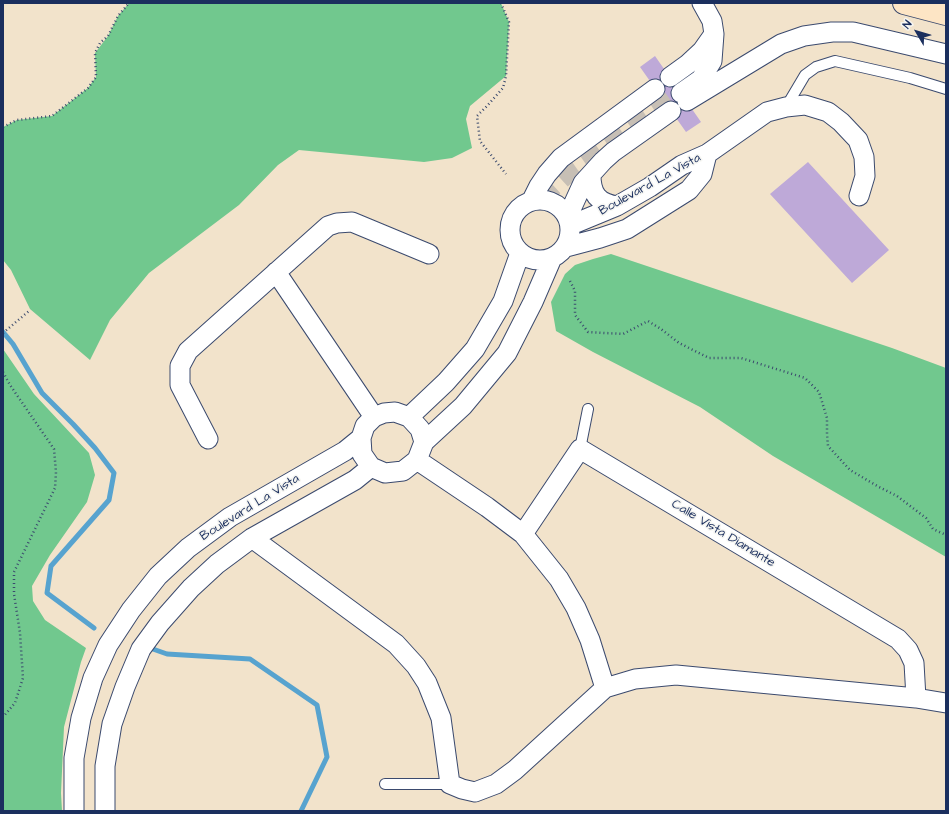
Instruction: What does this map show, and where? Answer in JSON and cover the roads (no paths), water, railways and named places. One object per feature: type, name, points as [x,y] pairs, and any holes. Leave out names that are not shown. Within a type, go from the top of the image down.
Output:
[{"type":"main road","points":[[904,3],[946,14]]},
{"type":"street","points":[[702,3],[712,21],[714,34],[712,61],[701,79],[684,97],[781,44],[804,36],[832,32],[853,32],[946,54]]},
{"type":"street","points":[[670,77],[688,64],[702,51],[714,34]]},
{"type":"street","points":[[532,200],[547,174],[561,158],[655,89]]},
{"type":"street","name":"Boulevard La Vista","points":[[569,220],[618,206],[650,187],[682,165],[707,154],[767,112],[786,107],[805,105],[828,112],[841,122],[858,140],[864,157],[865,176],[859,196]]},
{"type":"street","points":[[424,442],[420,429],[410,417],[395,412],[384,413],[374,417],[365,426],[361,438],[362,454],[371,467],[386,473],[403,471],[417,460],[424,442],[463,406],[507,353],[559,253],[570,236],[569,220],[583,183],[613,152],[671,111]]},
{"type":"street","name":"Boulevard La Vista","points":[[559,253],[627,229],[689,190],[702,174],[707,154]]},
{"type":"street","points":[[591,175],[591,184],[594,193],[600,200],[608,204],[618,206]]},
{"type":"street","points":[[559,253],[535,260],[520,253],[512,243],[509,230],[512,217],[520,206],[532,200],[546,199],[559,205],[569,220]]},
{"type":"street","points":[[208,439],[180,385],[180,366],[188,351],[328,226],[336,223],[352,222],[429,254]]},
{"type":"street","points":[[410,417],[446,382],[475,349],[503,301],[520,253]]},
{"type":"street","points":[[276,272],[374,417]]},
{"type":"street","name":"Boulevard La Vista","points":[[74,811],[74,758],[81,718],[93,678],[108,645],[131,610],[158,576],[188,548],[230,517],[345,451],[361,438]]},
{"type":"street","points":[[523,534],[580,449]]},
{"type":"street","name":"Calle Vista Diamante","points":[[580,449],[898,639],[908,650],[914,663],[916,698]]},
{"type":"street","points":[[417,460],[487,507],[523,534],[558,579],[576,608],[590,640],[605,688]]},
{"type":"street","name":"Boulevard La Vista","points":[[105,811],[105,766],[112,724],[125,687],[141,649],[160,623],[191,588],[217,564],[252,538],[355,480],[371,467]]},
{"type":"street","points":[[252,538],[396,644],[416,666],[427,683],[441,718],[450,784],[462,789],[475,792],[496,784],[515,770],[605,688],[635,678],[676,675],[916,698],[946,703]]},
{"type":"lane","points":[[786,107],[805,76],[816,67],[835,61],[910,78],[946,89]]},
{"type":"lane","points":[[580,449],[588,409]]},
{"type":"lane","points":[[385,784],[450,784]]},
{"type":"waterway","points":[[3,332],[13,344],[42,393],[95,448],[114,473],[109,500],[51,566],[47,593],[94,628]]},
{"type":"waterway","points":[[150,648],[167,654],[250,659],[317,705],[327,757],[301,811]]},
{"type":"tunnel","points":[[540,199],[575,167],[681,93]]}]
